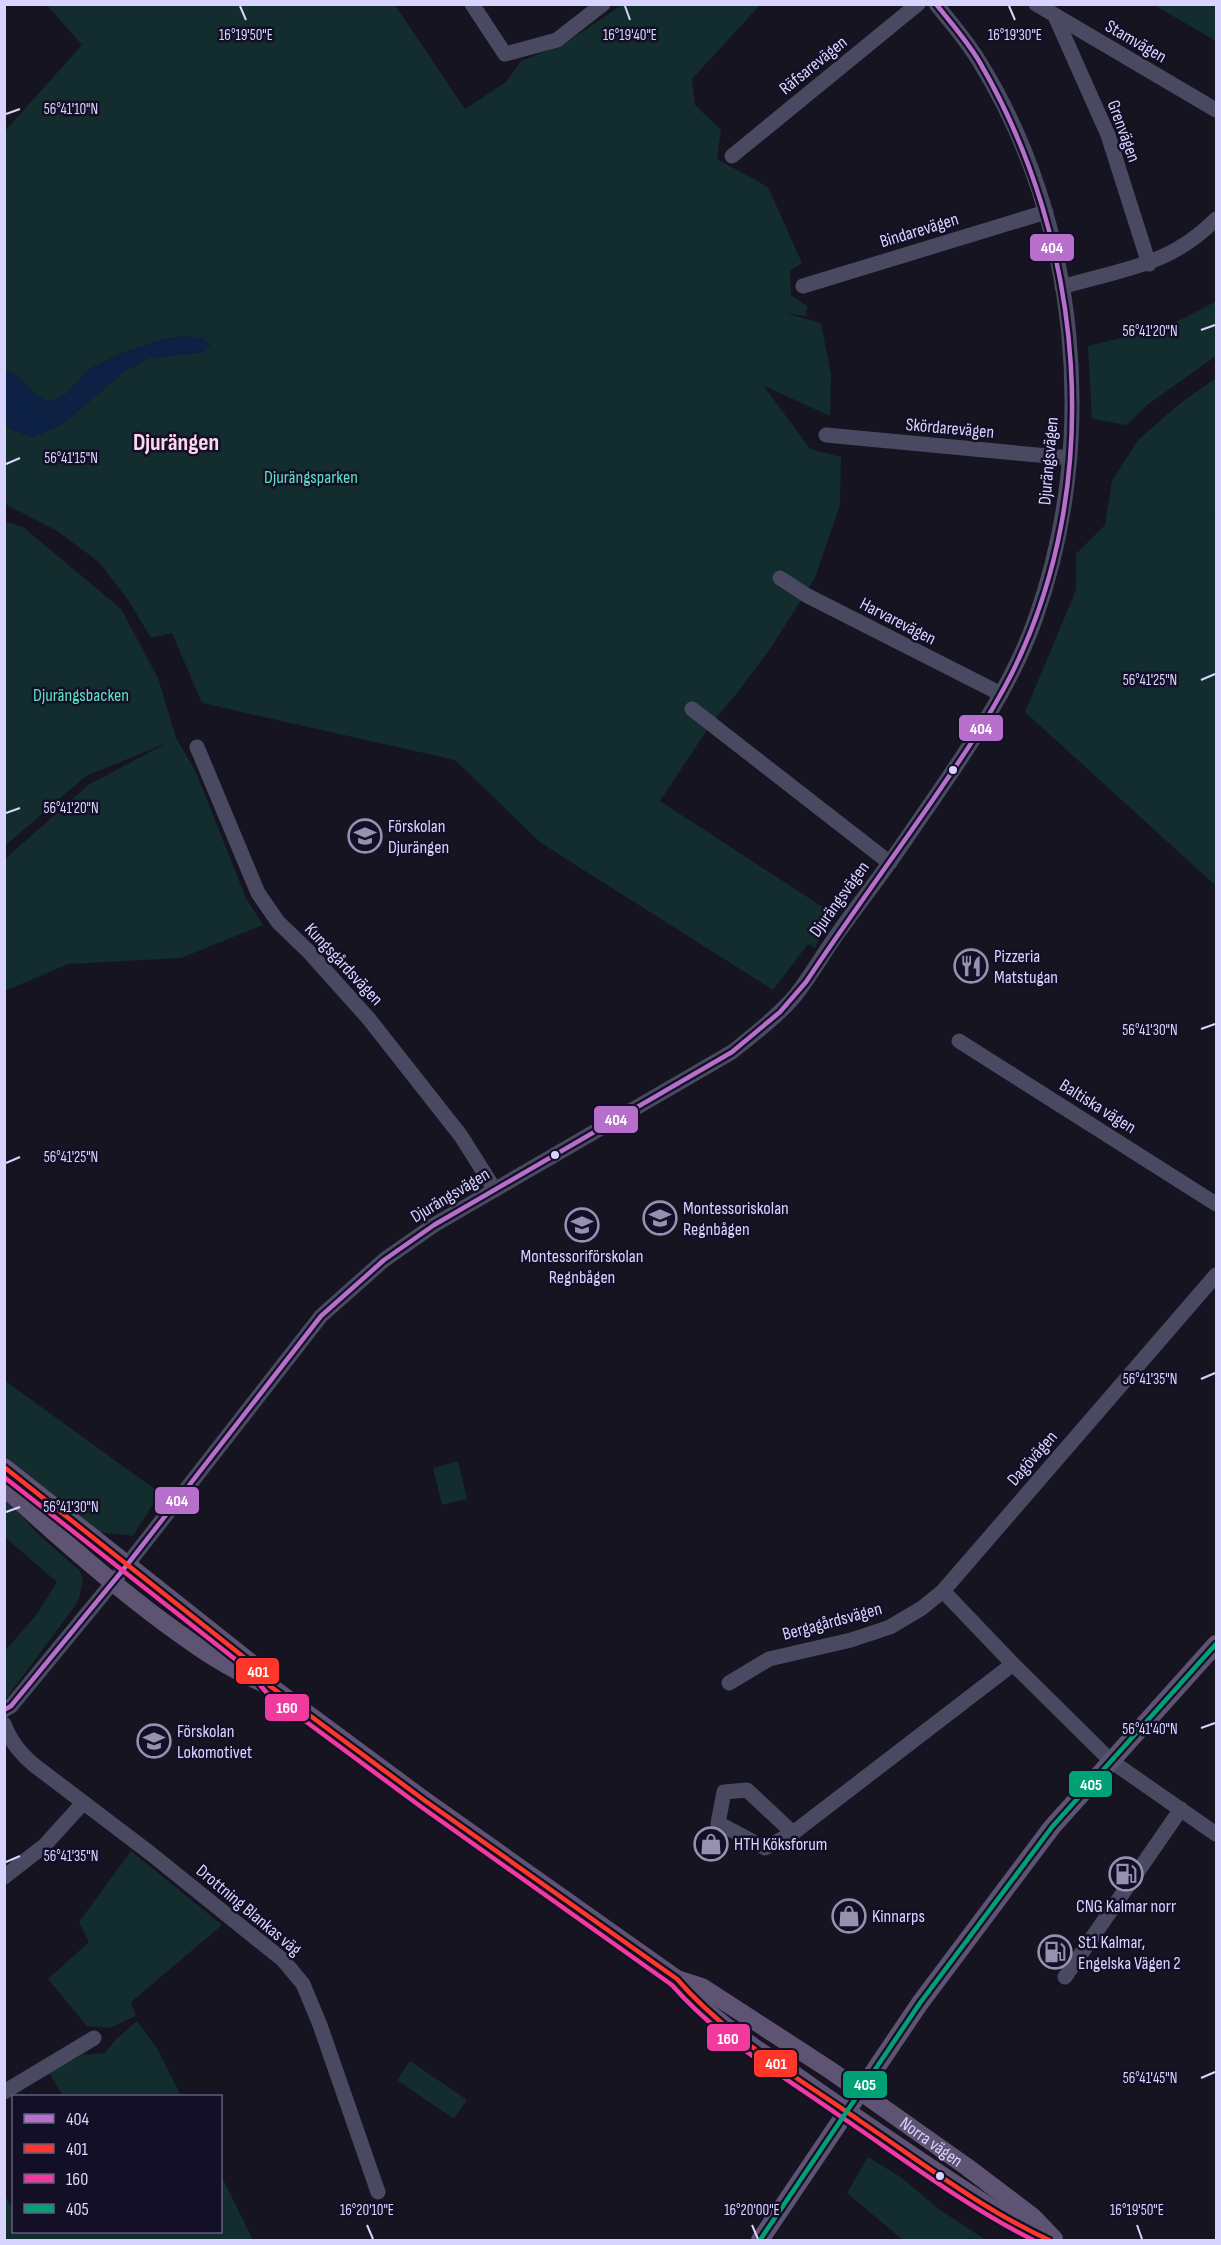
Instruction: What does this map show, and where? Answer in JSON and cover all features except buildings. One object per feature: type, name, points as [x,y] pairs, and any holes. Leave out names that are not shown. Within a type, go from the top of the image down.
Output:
[{"type":"main road","name":"Norra vägen","points":[[4,1467],[250,1662],[270,1686],[424,1800],[677,1979],[693,2000],[846,2111],[1024,2229],[1048,2241]]},
{"type":"main road","name":"Norra vägen","points":[[4,1487],[112,1583],[189,1641],[240,1674],[270,1686]]},
{"type":"main road","points":[[760,2241],[846,2111],[950,1961],[1052,1827],[1216,1644]]},
{"type":"main road","name":"Norra vägen","points":[[677,1979],[702,1987],[860,2091],[1034,2217],[1056,2241]]},
{"type":"street","points":[[472,4],[505,54],[557,40],[603,4]]},
{"type":"street","name":"Räfsarevägen","points":[[732,156],[918,4]]},
{"type":"street","name":"Djurängsvägen","points":[[127,1565],[321,1316],[384,1260],[434,1225],[732,1052],[794,997],[890,863],[1001,694],[1036,618],[1059,532],[1070,458],[1073,386],[1062,287],[1046,212],[1018,138],[1000,99],[979,60],[936,4]]},
{"type":"street","name":"Stamvägen","points":[[1035,4],[1216,110]]},
{"type":"street","name":"Grenvägen","points":[[1055,15],[1108,135],[1149,264]]},
{"type":"street","name":"Bindarevägen","points":[[803,286],[1046,212]]},
{"type":"street","points":[[1062,287],[1149,264],[1196,237],[1216,219]]},
{"type":"street","name":"Skördarevägen","points":[[826,435],[1070,458]]},
{"type":"street","name":"Harvarevägen","points":[[780,578],[806,595],[1001,694]]},
{"type":"street","points":[[692,709],[890,863]]},
{"type":"street","name":"Kungsgårdsvägen","points":[[197,747],[258,893],[278,922],[308,951],[369,1019],[461,1136],[495,1190]]},
{"type":"street","name":"Baltiska vägen","points":[[959,1041],[1216,1204]]},
{"type":"street","name":"Dagövägen","points":[[943,1591],[1216,1275]]},
{"type":"street","points":[[4,1710],[10,1706],[127,1565]]},
{"type":"street","points":[[943,1591],[1111,1761],[1216,1833]]},
{"type":"street","name":"Bergagårdsvägen","points":[[729,1683],[769,1659],[890,1628],[922,1608],[943,1591]]},
{"type":"street","points":[[793,1833],[747,1790],[724,1792],[718,1823],[765,1848],[793,1833],[1013,1664]]},
{"type":"street","name":"Drottning Blankas väg","points":[[4,1724],[19,1752],[283,1960],[303,1984],[320,2025],[378,2193]]},
{"type":"street","points":[[4,1877],[44,1846],[83,1803]]},
{"type":"street","points":[[1065,1977],[1181,1809]]},
{"type":"street","points":[[4,2092],[94,2038]]},
{"type":"green space","name":"Djurängsparken","points":[[47,5],[395,5],[465,109],[506,82],[521,61],[564,44],[622,5],[760,5],[692,79],[695,105],[721,130],[717,159],[768,187],[802,263],[790,271],[791,295],[807,306],[806,316],[785,313],[821,323],[831,374],[830,416],[764,386],[810,449],[841,457],[840,505],[815,578],[770,649],[711,724],[660,801],[832,913],[815,948],[808,944],[773,990],[541,843],[455,760],[202,703],[172,633],[151,638],[128,600],[99,562],[57,531],[5,504],[4,423],[11,429],[33,437],[61,425],[125,371],[149,358],[205,352],[187,336],[164,339],[119,354],[88,370],[65,395],[48,402],[36,395],[18,377],[5,371],[5,131],[82,45]]},
{"type":"green space","points":[[1154,5],[1216,5],[1216,41]]},
{"type":"green space","points":[[1216,301],[1216,356],[1147,405],[1127,425],[1092,419],[1088,346],[1169,326]]},
{"type":"green space","points":[[1216,378],[1216,886],[1025,712],[1076,590],[1076,554],[1105,525],[1112,481],[1138,440],[1179,404]]},
{"type":"green space","name":"Djurängsbacken","points":[[5,521],[23,527],[121,609],[158,678],[176,738],[195,770],[246,898],[263,925],[181,958],[68,964],[5,991],[5,859],[88,785],[167,743],[86,776],[5,846]]},
{"type":"green space","points":[[4,1380],[160,1493],[133,1536],[98,1532],[5,1456]]},
{"type":"green space","points":[[458,1461],[467,1499],[442,1505],[433,1468]]},
{"type":"green space","points":[[5,1498],[39,1535],[80,1571],[83,1580],[79,1598],[73,1609],[5,1700],[4,1652],[37,1614],[57,1582],[5,1537]]},
{"type":"green space","points":[[131,1851],[222,1925],[131,2002],[136,2016],[110,2028],[87,2026],[48,1979],[89,1942],[79,1922]]},
{"type":"green space","points":[[137,2021],[158,2050],[180,2095],[62,2095],[49,2073],[82,2055],[105,2053],[116,2039]]},
{"type":"green space","points":[[410,2061],[467,2100],[454,2119],[397,2080]]},
{"type":"green space","points":[[868,2157],[902,2178],[940,2210],[986,2240],[903,2240],[847,2193]]},
{"type":"green space","points":[[222,2177],[253,2240],[5,2240],[5,2196],[12,2206],[12,2233],[222,2233]]},
{"type":"water","points":[[187,336],[204,338],[210,345],[205,352],[149,358],[125,371],[61,425],[33,437],[11,429],[5,423],[5,371],[18,377],[36,395],[49,402],[65,395],[88,370],[119,354],[164,339]]},
{"type":"transit line","name":"404","points":[[4,1710],[11,1706],[127,1565],[321,1316],[384,1260],[434,1225],[732,1052],[780,1012],[806,982],[930,804],[973,741],[1002,692],[1042,601],[1061,524],[1071,445],[1071,364],[1061,284],[1042,206],[1015,132],[979,61],[936,4]]},
{"type":"transit line","name":"401","points":[[4,1467],[250,1662],[270,1686],[424,1800],[677,1979],[740,2038],[976,2200],[1049,2240]]},
{"type":"transit line","name":"160","points":[[4,1477],[245,1667],[266,1692],[420,1806],[672,1985],[729,2039],[909,2164],[1033,2240]]},
{"type":"transit line","name":"405","points":[[760,2240],[920,2003],[1052,1827],[1216,1644]]},
{"type":"place","name":"Förskolan Djurängen","points":[[365,836]]},
{"type":"place","name":"Pizzeria Matstugan","points":[[971,966]]},
{"type":"place","name":"Montessoriskolan Regnbågen","points":[[660,1218]]},
{"type":"place","name":"Montessoriförskolan Regnbågen","points":[[582,1225]]},
{"type":"place","name":"Förskolan Lokomotivet","points":[[154,1741]]},
{"type":"place","name":"HTH Köksforum","points":[[711,1844]]},
{"type":"place","name":"CNG Kalmar norr","points":[[1126,1874]]},
{"type":"place","name":"Kinnarps","points":[[849,1916]]},
{"type":"place","name":"St1 Kalmar, Engelska Vägen 2","points":[[1055,1952]]},
{"type":"district","name":"Djurängen","points":[[176,442]]}]
